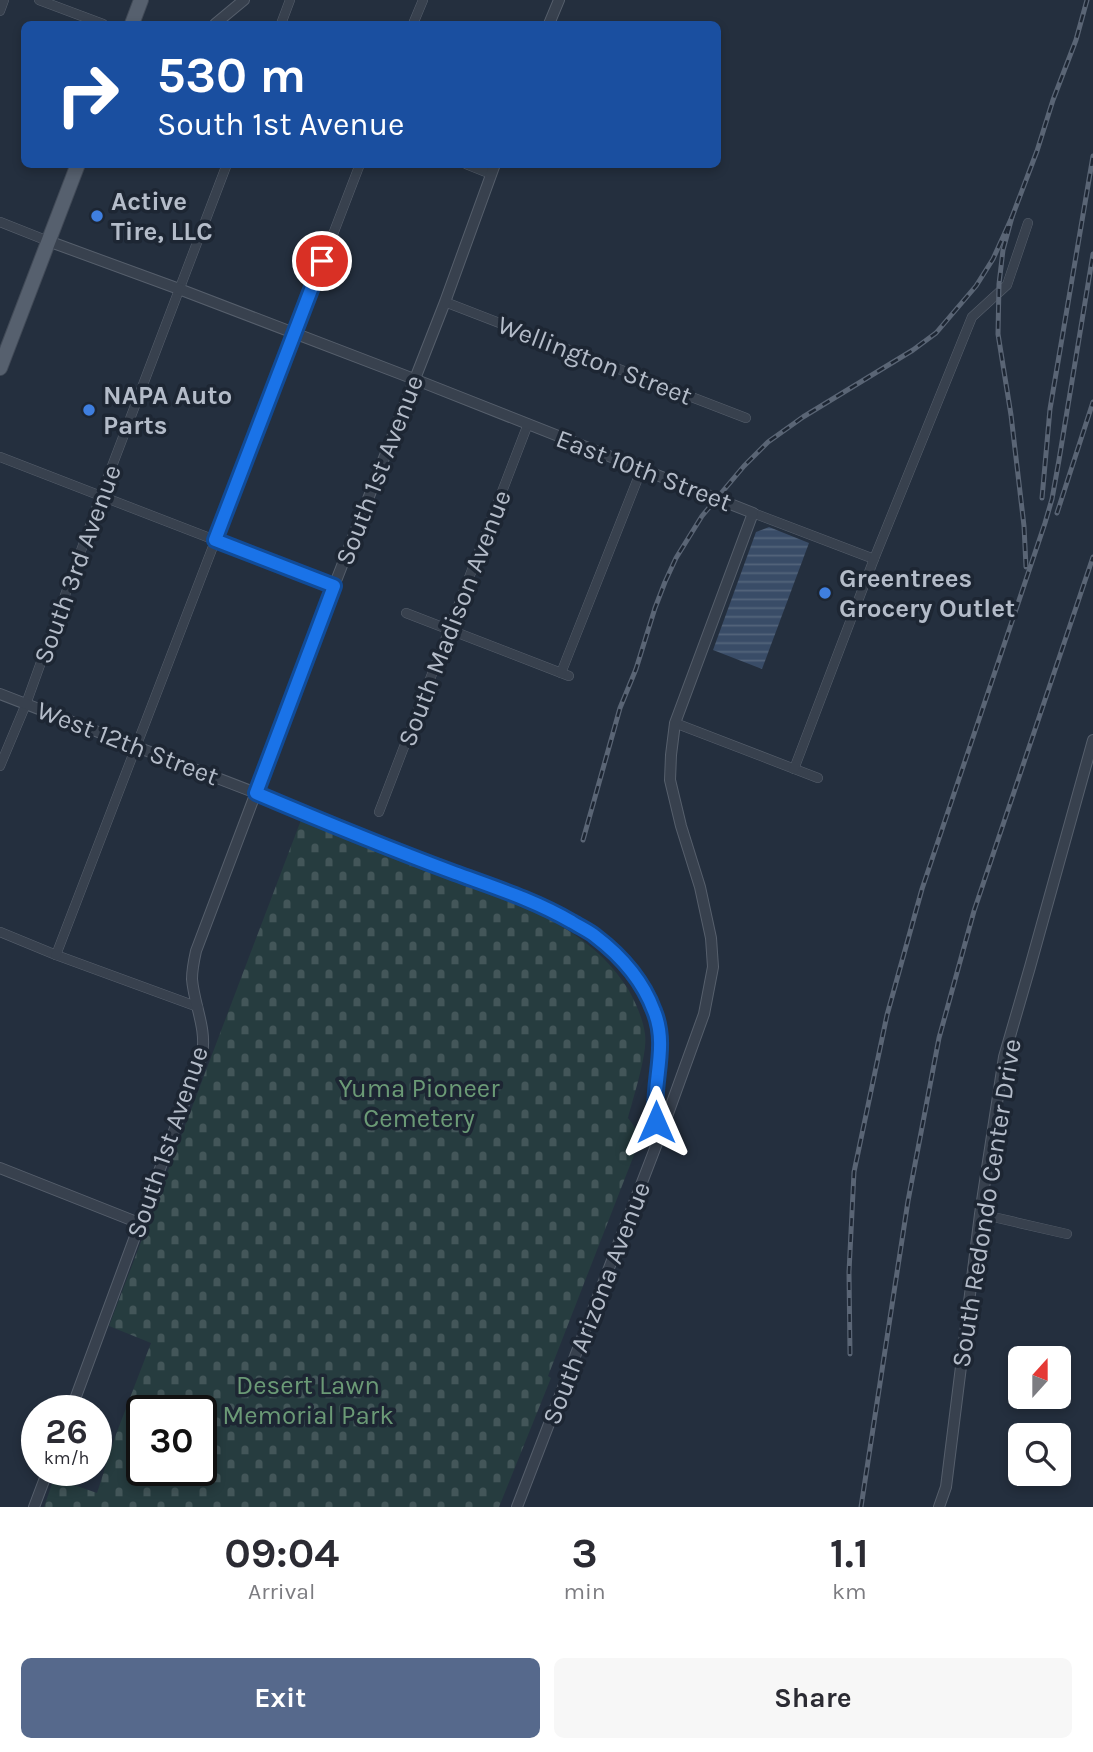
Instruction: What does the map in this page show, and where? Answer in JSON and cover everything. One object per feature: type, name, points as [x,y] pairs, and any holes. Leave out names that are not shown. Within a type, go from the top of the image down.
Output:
[{"type":"main road","points":[[133,21],[141,0]]},
{"type":"main road","points":[[0,368],[76,168]]},
{"type":"street","points":[[0,11],[4,0]]},
{"type":"street","points":[[39,0],[95,21]]},
{"type":"street","points":[[219,21],[244,0]]},
{"type":"street","points":[[282,21],[290,0]]},
{"type":"street","points":[[414,21],[423,0]]},
{"type":"street","points":[[551,21],[559,0]]},
{"type":"street","name":"South 3rd Avenue","points":[[0,766],[26,704],[100,495],[225,168]]},
{"type":"street","points":[[56,955],[358,168]]},
{"type":"street","name":"South 1st Avenue","points":[[76,1395],[202,1055],[203,1029],[192,979],[195,951],[493,169]]},
{"type":"street","points":[[0,222],[48,241]]},
{"type":"street","points":[[794,769],[874,559],[972,317],[1007,285],[1028,223]]},
{"type":"street","name":"East 10th Street","points":[[48,241],[414,379],[874,559]]},
{"type":"street","name":"Wellington Street","points":[[444,302],[746,418]]},
{"type":"street","name":"South Madison Avenue","points":[[379,811],[528,424]]},
{"type":"street","points":[[0,457],[334,586]]},
{"type":"street","points":[[406,613],[565,675],[642,468]]},
{"type":"street","name":"South Arizona Avenue","points":[[517,1507],[704,1014],[713,967],[711,938],[700,887],[670,780],[671,755],[675,723],[753,513]]},
{"type":"street","name":"West 12th Street","points":[[0,694],[256,793]]},
{"type":"street","points":[[675,723],[818,778]]},
{"type":"street","name":"South Redondo Center Drive","points":[[939,1507],[946,1487],[1004,1057],[1093,740]]},
{"type":"street","points":[[256,793],[442,868],[513,893],[594,934],[624,962],[646,993],[654,1012],[660,1030],[661,1052],[655,1111],[661,1133]]},
{"type":"street","points":[[0,932],[198,1007]]},
{"type":"street","points":[[0,1168],[139,1223]]},
{"type":"street","points":[[981,1214],[1067,1234]]},
{"type":"street","points":[[34,1507],[42,1486]]},
{"type":"green space","name":"Yuma Pioneer Cemetery","points":[[301,820],[519,905],[569,931],[611,966],[628,989],[639,1011],[645,1034],[642,1064],[628,1118],[637,1135],[636,1149],[548,1376],[551,1378],[499,1507],[44,1507],[51,1486],[77,1486],[97,1493],[99,1486],[112,1486],[112,1446],[126,1408],[126,1486],[217,1486],[217,1395],[131,1395],[151,1343],[109,1326]]},
{"type":"water","points":[[769,527],[809,543],[762,669],[713,650],[756,532]]},
{"type":"railway","points":[[1026,567],[1011,415],[998,334],[999,284],[1003,250],[1012,217],[1076,40],[1087,0]]},
{"type":"railway","points":[[1042,498],[1050,409],[1093,156]]},
{"type":"railway","points":[[583,840],[620,708],[636,669],[655,608],[676,558],[702,516],[768,442],[936,333],[976,286],[993,259],[1012,217]]},
{"type":"railway","points":[[850,1354],[849,1272],[854,1172],[887,1015],[922,889],[1052,499],[1093,254]]},
{"type":"railway","points":[[1057,513],[1093,402]]},
{"type":"railway","points":[[861,1507],[908,1201],[939,1038],[974,911],[1093,557]]},
{"type":"place","name":"Active Tire, LLC","points":[[97,216]]},
{"type":"place","name":"NAPA Auto Parts","points":[[89,410]]},
{"type":"place","name":"Greentrees Grocery Outlet","points":[[825,593]]},
{"type":"route","points":[[322,261],[215,540],[334,586],[256,793],[513,893],[594,934],[624,962],[646,993],[660,1030],[656,1122]]},
{"type":"park label","name":"Desert Lawn Memorial Park","points":[[308,1400]]}]
